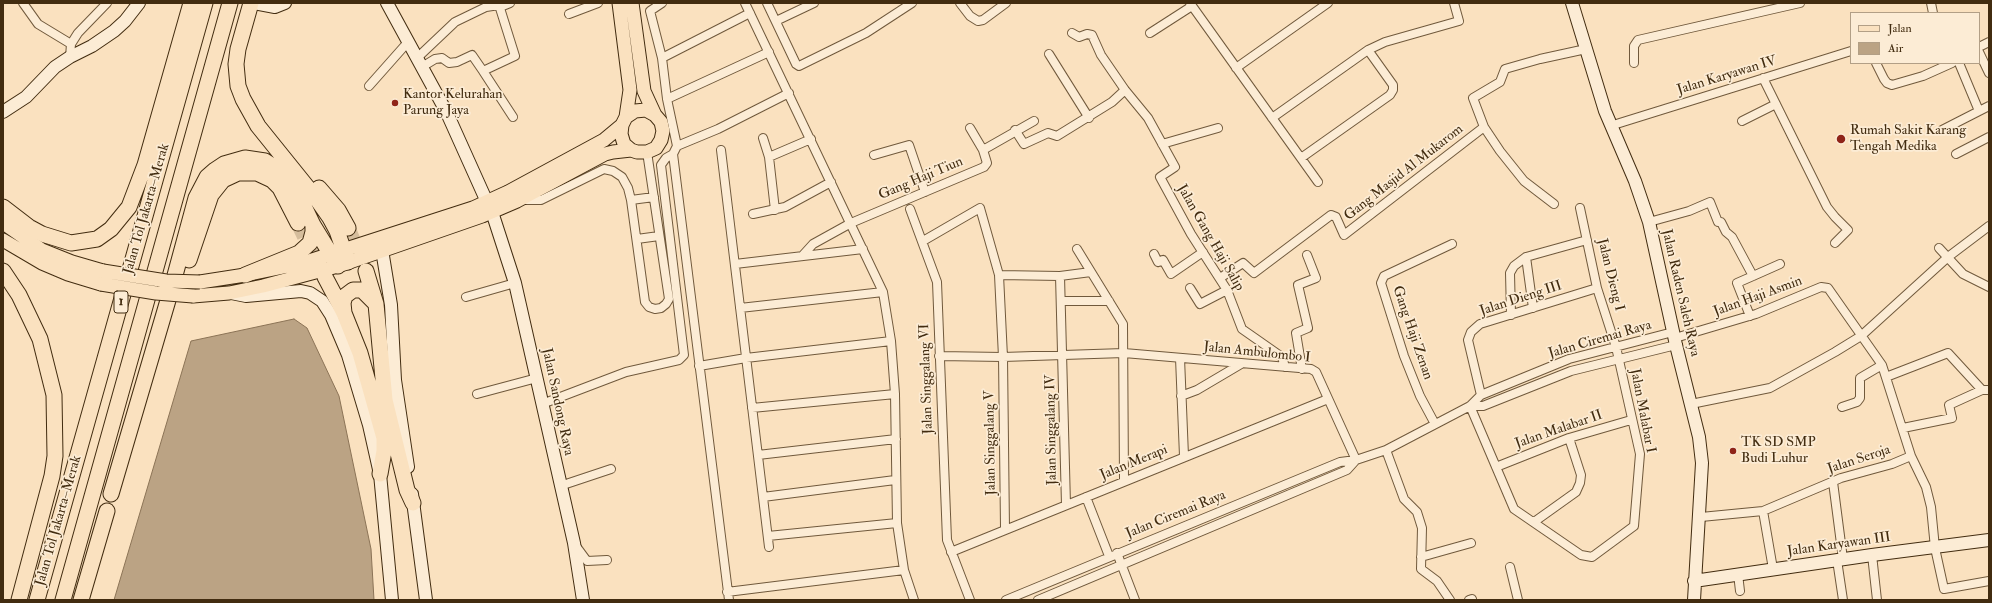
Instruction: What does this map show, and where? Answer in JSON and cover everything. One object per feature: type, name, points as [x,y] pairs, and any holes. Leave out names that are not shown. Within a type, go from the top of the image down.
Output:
[{"type":"highway","points":[[3,207],[29,227],[42,234],[71,243],[97,239],[111,229],[129,207],[145,165],[190,3]]},
{"type":"highway","points":[[164,94],[200,3]]},
{"type":"highway","name":"Jalan Tol Jakarta–Merak","points":[[37,600],[205,3]]},
{"type":"highway","name":"Jalan Tol Jakarta–Merak","points":[[63,600],[230,3]]},
{"type":"highway","points":[[254,3],[238,49],[236,64],[238,86],[243,99],[258,126],[316,198],[330,218],[340,258]]},
{"type":"highway","points":[[250,110],[265,121],[338,210],[348,228]]},
{"type":"highway","points":[[111,494],[146,375],[211,195],[223,180],[238,173],[248,172],[264,176],[280,188],[305,224],[312,238],[303,250],[287,259],[245,275]]},
{"type":"highway","points":[[305,224],[340,258]]},
{"type":"highway","points":[[3,271],[19,295],[40,339],[54,395],[55,456],[52,476],[20,600]]},
{"type":"highway","points":[[366,271],[376,304],[385,400],[407,490],[413,502]]},
{"type":"highway","points":[[324,277],[344,313],[360,352],[384,438],[384,451],[380,474]]},
{"type":"highway","points":[[344,313],[343,303],[345,296],[353,290],[362,290],[376,304]]},
{"type":"highway","points":[[81,600],[106,511]]},
{"type":"main road","points":[[619,3],[630,90],[621,134],[624,144],[632,150]]},
{"type":"main road","points":[[3,223],[42,250],[72,262],[102,277],[149,292],[193,296],[229,293],[263,286],[489,207],[517,200],[605,154],[632,150],[647,152],[656,148],[661,140],[663,131],[661,122],[655,115],[644,91],[632,3]]},
{"type":"main road","points":[[3,240],[42,263],[68,274],[200,282],[382,250],[489,207],[604,140],[635,111],[646,110],[655,115]]},
{"type":"street","points":[[23,3],[38,24],[71,44]]},
{"type":"street","points":[[70,57],[71,44],[78,33],[107,3]]},
{"type":"street","points":[[3,112],[26,97],[48,73],[70,57],[92,46],[114,31],[125,22],[139,3]]},
{"type":"street","points":[[254,3],[275,8],[285,3]]},
{"type":"street","name":"Jalan Sandong Raya","points":[[387,3],[447,113],[489,207],[515,283],[574,543],[583,600]]},
{"type":"street","points":[[419,62],[455,22],[486,7],[499,5],[500,7],[510,3]]},
{"type":"street","points":[[569,14],[598,3]]},
{"type":"street","points":[[662,3],[650,11],[662,58],[675,150],[699,366],[728,596],[904,570]]},
{"type":"street","points":[[745,3],[883,292],[891,341],[895,394],[895,480],[897,523],[904,570],[914,600]]},
{"type":"street","points":[[767,3],[796,64],[799,66],[866,33],[912,3]]},
{"type":"street","points":[[776,21],[814,3]]},
{"type":"street","points":[[960,3],[970,16],[978,21],[983,20],[1006,3]]},
{"type":"street","points":[[1236,68],[1328,3]]},
{"type":"street","points":[[1272,118],[1368,50],[1385,42],[1459,20],[1454,3]]},
{"type":"street","name":"Jalan Raden Saleh Raya","points":[[1572,3],[1610,126],[1635,181],[1649,222],[1699,437],[1702,462],[1694,600]]},
{"type":"street","points":[[1634,63],[1634,46],[1638,40],[1800,3]]},
{"type":"street","points":[[1150,33],[1191,5],[1318,182]]},
{"type":"street","points":[[483,71],[515,56],[500,7]]},
{"type":"street","points":[[662,58],[750,13]]},
{"type":"street","name":"Jalan Gang Haji Salip","points":[[1072,33],[1079,37],[1087,34],[1092,35],[1101,56],[1125,90],[1148,118],[1175,167],[1160,177],[1191,234],[1227,290],[1242,329],[1282,357],[1285,367]]},
{"type":"street","points":[[369,86],[408,42]]},
{"type":"street","points":[[1980,46],[1989,42]]},
{"type":"street","name":"Gang Masjid Al Mukarom","points":[[1220,278],[1243,263],[1254,273],[1331,215],[1336,216],[1344,235],[1484,127],[1473,98],[1500,82],[1505,69],[1540,59],[1586,49]]},
{"type":"street","points":[[1301,158],[1390,95],[1394,90],[1393,85],[1368,50]]},
{"type":"street","name":"Jalan Karyawan IV","points":[[1610,126],[1850,51]]},
{"type":"street","points":[[668,99],[769,52]]},
{"type":"street","points":[[1049,54],[1089,118]]},
{"type":"street","points":[[1980,54],[1989,73]]},
{"type":"street","points":[[419,62],[442,58],[450,63],[457,62],[472,55],[513,117]]},
{"type":"street","points":[[1876,64],[1884,79],[1887,83],[1892,85],[1923,76],[1950,64]]},
{"type":"street","points":[[1959,64],[1979,111]]},
{"type":"street","points":[[1763,78],[1827,207],[1834,217],[1848,230],[1835,243]]},
{"type":"street","points":[[1016,130],[1024,144],[1048,133],[1057,136],[1089,118],[1112,102],[1125,90]]},
{"type":"street","points":[[542,404],[626,372],[674,361],[683,357],[661,165],[675,150],[789,93]]},
{"type":"street","points":[[1742,121],[1776,104]]},
{"type":"street","points":[[1942,130],[1989,106]]},
{"type":"street","points":[[970,128],[983,150],[1034,121]]},
{"type":"street","points":[[1484,127],[1500,151],[1524,181],[1554,204]]},
{"type":"street","points":[[1162,144],[1218,128]]},
{"type":"street","points":[[1956,154],[1989,136]]},
{"type":"street","points":[[763,138],[769,157],[775,210]]},
{"type":"street","points":[[769,157],[811,139]]},
{"type":"street","points":[[874,155],[909,145],[925,192]]},
{"type":"street","points":[[721,150],[769,547]]},
{"type":"street","name":"Gang Haji Tiun","points":[[802,255],[813,244],[851,223],[984,167],[987,163],[983,150]]},
{"type":"street","points":[[517,200],[541,200],[604,170],[613,171],[622,177],[628,188],[631,200],[645,302],[649,307],[655,309],[661,308],[669,299],[647,152]]},
{"type":"street","points":[[753,214],[775,210],[831,182]]},
{"type":"street","points":[[631,200],[654,196]]},
{"type":"street","points":[[1649,222],[1689,211],[1710,202],[1718,222],[1720,222],[1732,237],[1753,276]]},
{"type":"street","name":"Jalan Singgalang V","points":[[922,240],[980,208],[999,275],[1003,357],[1005,529]]},
{"type":"street","name":"Jalan Dieng I","points":[[1580,208],[1597,288],[1616,347]]},
{"type":"street","name":"Jalan Singgalang VI","points":[[910,209],[937,282],[947,540],[970,600]]},
{"type":"street","points":[[1691,404],[1744,395],[1770,388],[1861,336],[1948,257],[1989,226]]},
{"type":"street","points":[[637,239],[659,236]]},
{"type":"street","points":[[1511,315],[1510,273],[1514,266],[1526,257],[1587,240]]},
{"type":"street","name":"Gang Haji Zenan","points":[[1435,424],[1420,396],[1404,356],[1380,283],[1384,276],[1452,244]]},
{"type":"street","points":[[1939,248],[1963,274],[1989,287]]},
{"type":"street","points":[[735,264],[863,249]]},
{"type":"street","points":[[1076,249],[1123,324],[1124,481]]},
{"type":"street","points":[[382,250],[391,305],[395,380],[426,600]]},
{"type":"street","points":[[1154,254],[1158,262],[1163,260],[1171,274],[1203,252]]},
{"type":"street","points":[[1302,369],[1296,334],[1308,328],[1298,285],[1316,278],[1307,255]]},
{"type":"street","points":[[1526,257],[1533,308]]},
{"type":"street","points":[[1750,316],[1737,283],[1780,264]]},
{"type":"street","points":[[999,275],[1060,276],[1090,272]]},
{"type":"street","name":"Jalan Singgalang IV","points":[[1060,276],[1066,505]]},
{"type":"street","points":[[466,297],[515,283]]},
{"type":"street","name":"Jalan Haji Asmin","points":[[1675,339],[1750,316],[1826,286],[1843,307],[1861,336]]},
{"type":"street","points":[[1190,288],[1200,304],[1227,290]]},
{"type":"street","name":"Jalan Dieng III","points":[[1481,395],[1468,340],[1471,332],[1480,324],[1597,288]]},
{"type":"street","points":[[229,293],[246,296],[302,291],[316,296],[327,307],[338,329],[348,355],[369,425],[380,474],[392,600]]},
{"type":"street","points":[[740,308],[883,292]]},
{"type":"street","points":[[1061,301],[1109,301]]},
{"type":"street","points":[[1861,336],[1882,365],[1911,456],[1926,486],[1931,507],[1935,548],[1944,589],[1989,581]]},
{"type":"street","name":"Jalan Ciremai Raya","points":[[1006,600],[1109,556],[1340,462],[1356,460],[1386,450],[1470,406],[1481,395],[1569,359],[1616,347],[1675,339]]},
{"type":"street","name":"Jalan Ciremai Raya","points":[[1470,406],[1483,406],[1571,370],[1619,359],[1675,339]]},
{"type":"street","points":[[699,366],[746,358],[891,341]]},
{"type":"street","name":"Jalan Malabar I","points":[[1470,406],[1514,509],[1581,555],[1592,557],[1634,526],[1640,454],[1631,420],[1616,347]]},
{"type":"street","name":"Jalan Ambulombo I","points":[[939,356],[1003,357],[1124,353],[1285,367],[1316,372],[1356,460]]},
{"type":"street","points":[[1886,377],[1947,353],[1986,390],[1949,405],[1952,418],[1903,428]]},
{"type":"street","points":[[1180,358],[1184,456]]},
{"type":"street","points":[[1181,396],[1197,390],[1241,364]]},
{"type":"street","points":[[1842,407],[1857,402],[1860,398],[1860,378],[1882,365]]},
{"type":"street","points":[[1553,366],[1556,376]]},
{"type":"street","points":[[477,394],[537,378]]},
{"type":"street","points":[[752,408],[895,394]]},
{"type":"street","name":"Jalan Merapi","points":[[951,552],[1184,456],[1328,399]]},
{"type":"street","name":"Jalan Malabar II","points":[[1496,467],[1569,438],[1631,420]]},
{"type":"street","points":[[1534,522],[1576,492],[1580,483],[1581,475],[1569,438]]},
{"type":"street","points":[[758,455],[896,440]]},
{"type":"street","points":[[1386,450],[1404,499],[1417,512],[1419,517],[1422,528],[1421,569],[1437,581],[1450,600]]},
{"type":"street","name":"Jalan Seroja","points":[[1700,516],[1762,511],[1833,482],[1892,464],[1911,456]]},
{"type":"street","name":"Jalan Ciremai Raya","points":[[1038,600],[1347,470],[1356,460]]},
{"type":"street","points":[[560,486],[612,469]]},
{"type":"street","points":[[763,497],[895,480]]},
{"type":"street","points":[[1833,482],[1844,600]]},
{"type":"street","points":[[1086,497],[1109,556]]},
{"type":"street","points":[[1762,511],[1774,569]]},
{"type":"street","points":[[1200,520],[1204,530]]},
{"type":"street","points":[[768,536],[897,523]]},
{"type":"street","name":"Jalan Karyawan III","points":[[1694,581],[1840,559],[1989,540]]},
{"type":"street","points":[[574,543],[587,561],[607,560]]},
{"type":"street","points":[[1422,557],[1471,543]]},
{"type":"street","points":[[1117,553],[1135,600]]},
{"type":"street","points":[[1872,555],[1877,600]]},
{"type":"street","points":[[1510,567],[1518,600]]},
{"type":"street","points":[[1738,574],[1740,591]]},
{"type":"street","points":[[1045,584],[1050,595]]},
{"type":"water","points":[[294,319],[307,328],[339,396],[371,549],[374,600],[114,600],[191,341]]},
{"type":"tunnel","points":[[298,223],[321,271]]},
{"type":"tunnel","points":[[348,228],[366,271]]},
{"type":"place","name":"Kantor Kelurahan Parung Jaya","points":[[395,103]]},
{"type":"place","name":"Rumah Sakit Karang Tengah Medika","points":[[1841,139]]},
{"type":"place","name":"TK SD SMP Budi Luhur","points":[[1733,451]]}]
